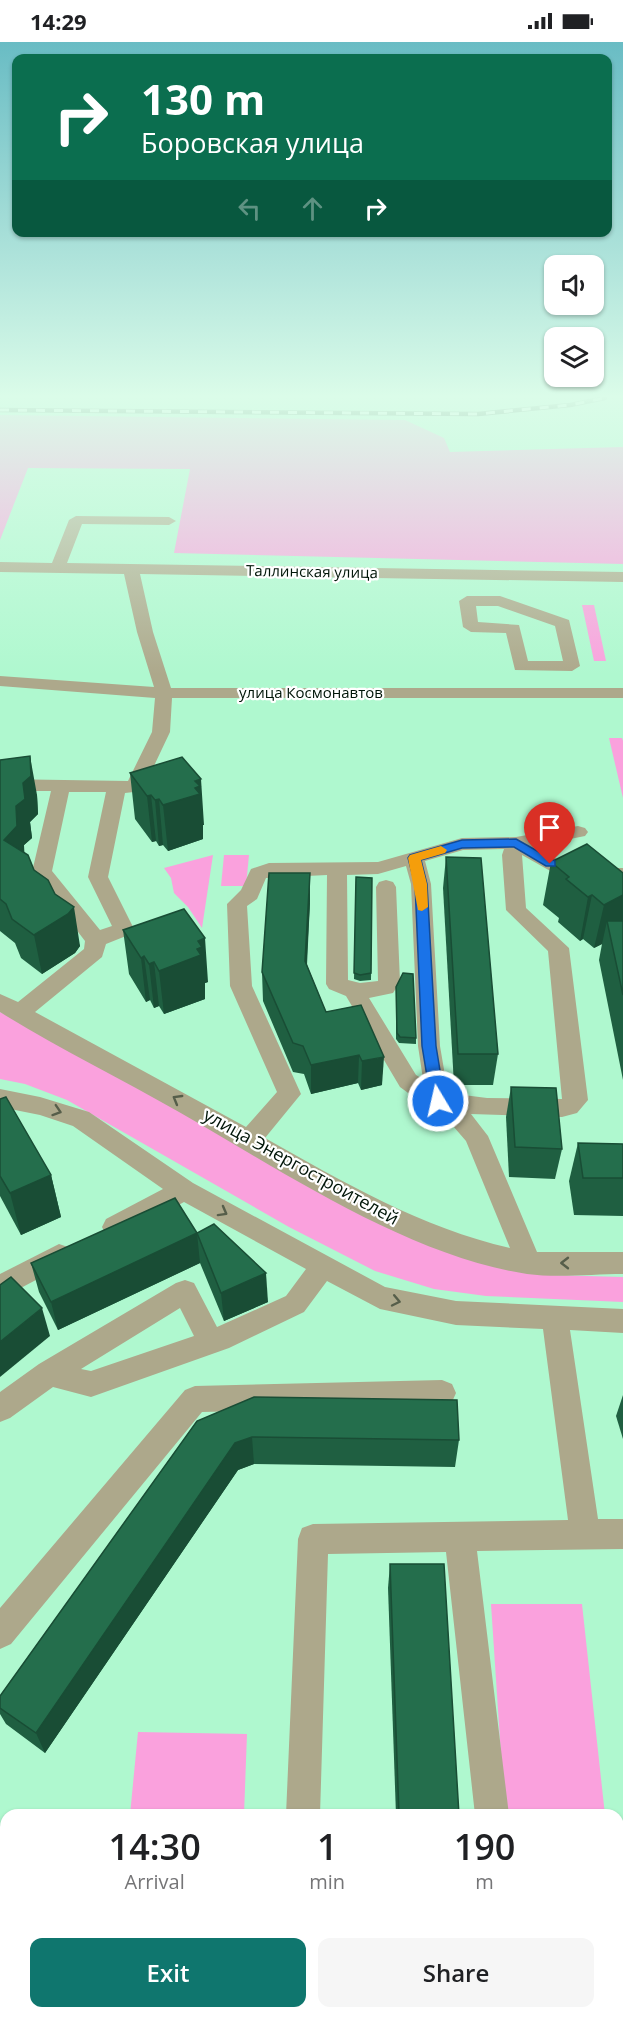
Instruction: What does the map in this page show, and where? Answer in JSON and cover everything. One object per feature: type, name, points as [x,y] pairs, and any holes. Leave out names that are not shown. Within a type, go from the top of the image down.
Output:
[{"type":"street","points":[[58,568],[76,520],[169,521]]},
{"type":"street","name":"Таллинская улица","points":[[0,567],[623,577]]},
{"type":"street","points":[[0,785],[135,787],[161,732],[164,693],[145,632],[131,569]]},
{"type":"street","points":[[496,575],[500,601]]},
{"type":"street","points":[[467,601],[500,601],[563,623],[572,666],[521,666],[513,628],[471,627],[467,601]]},
{"type":"street","name":"улица Космонавтов","points":[[0,681],[164,693],[623,693]]},
{"type":"street","points":[[9,1008],[94,952],[96,940],[42,872],[61,787]]},
{"type":"street","points":[[96,940],[124,929],[98,877],[117,787]]},
{"type":"street","points":[[249,1140],[289,1094],[241,986],[237,904],[250,894],[258,874],[269,870],[378,868],[462,844],[516,843],[578,832]]},
{"type":"street","points":[[516,843],[567,874],[623,875]]},
{"type":"street","points":[[438,1101],[487,1107],[562,1108],[569,1107],[576,1100],[558,948],[516,910],[512,855],[516,843]]},
{"type":"street","points":[[414,858],[421,884],[429,1046],[438,1101]]},
{"type":"street","points":[[345,870],[337,984],[345,990],[385,988],[389,982],[386,887]]},
{"type":"street","points":[[602,875],[607,897]]},
{"type":"street","points":[[354,991],[408,1081],[461,1119],[476,1136],[529,1263]]},
{"type":"street","name":"улица Энергостроителей","points":[[9,1008],[132,1074],[327,1185],[424,1233],[475,1251],[529,1263],[623,1263]]},
{"type":"street","points":[[0,1098],[40,1106],[81,1119],[184,1190],[380,1297],[456,1313],[623,1321]]},
{"type":"street","points":[[0,1288],[31,1269],[184,1190]]},
{"type":"street","points":[[49,1373],[91,1384],[210,1341],[295,1304],[323,1267]]},
{"type":"street","points":[[0,1409],[49,1373],[185,1291],[210,1341]]},
{"type":"street","points":[[555,1317],[585,1535]]},
{"type":"street","points":[[0,1633],[195,1399],[442,1393]]},
{"type":"street","points":[[303,1809],[313,1539],[623,1534]]},
{"type":"street","points":[[460,1537],[491,1809]]},
{"type":"shaded area","points":[[0,490],[19,490],[0,540]]},
{"type":"shaded area","points":[[186,490],[623,490],[623,564],[174,553]]},
{"type":"shaded area","points":[[582,605],[594,605],[606,661],[594,661]]},
{"type":"shaded area","points":[[609,738],[622,738],[623,741],[623,798]]},
{"type":"shaded area","points":[[213,855],[202,928],[188,907],[174,893],[171,878],[164,868]]},
{"type":"shaded area","points":[[224,855],[249,855],[246,886],[221,886]]},
{"type":"shaded area","points":[[0,1012],[430,1242],[550,1275],[623,1277],[623,1302],[486,1296],[434,1289],[375,1271],[289,1227],[67,1100],[25,1084],[0,1079]]},
{"type":"shaded area","points":[[491,1604],[582,1604],[604,1809],[505,1809]]},
{"type":"shaded area","points":[[138,1732],[247,1734],[244,1809],[131,1809]]},
{"type":"building","points":[[30,756],[31,776],[23,783],[25,799],[16,806],[17,826],[4,840],[28,855],[34,870],[48,880],[55,894],[74,907],[68,914],[34,935],[12,919],[6,904],[0,899],[0,760]]},
{"type":"building","points":[[182,757],[201,779],[195,781],[200,786],[195,788],[200,794],[163,805],[159,799],[155,800],[151,795],[147,796],[130,773]]},
{"type":"building","points":[[587,844],[623,873],[623,895],[604,905],[592,895],[588,897],[566,879],[569,877],[551,862]]},
{"type":"building","points":[[446,857],[481,858],[498,1054],[458,1054]]},
{"type":"building","points":[[269,873],[310,873],[305,961],[326,1012],[361,1005],[384,1057],[362,1061],[359,1055],[311,1065],[303,1046],[293,1043],[262,972]]},
{"type":"building","points":[[356,877],[372,878],[371,973],[360,975],[354,973]]},
{"type":"building","points":[[184,909],[205,938],[198,941],[202,947],[197,949],[201,955],[159,971],[154,962],[149,964],[144,956],[141,958],[123,930]]},
{"type":"building","points":[[607,921],[623,921],[623,995]]},
{"type":"building","points":[[403,973],[413,974],[416,1038],[400,1037],[397,1033],[396,987]]},
{"type":"building","points":[[511,1087],[556,1088],[562,1149],[515,1147]]},
{"type":"building","points":[[6,1097],[51,1175],[10,1193],[0,1176],[0,1099]]},
{"type":"building","points":[[578,1143],[623,1144],[623,1178],[583,1178]]},
{"type":"building","points":[[175,1198],[197,1233],[51,1302],[31,1263]]},
{"type":"building","points":[[214,1224],[266,1273],[221,1293],[197,1233]]},
{"type":"building","points":[[11,1277],[42,1308],[0,1342],[0,1285]]},
{"type":"building","points":[[254,1397],[457,1400],[459,1440],[252,1437],[235,1443],[36,1733],[0,1708],[0,1696],[197,1421]]},
{"type":"building","points":[[390,1564],[444,1564],[459,1809],[399,1809]]},
{"type":"slow traffic","points":[[422,907],[421,884],[414,858],[441,850]]},
{"type":"route","points":[[438,1101],[429,1046],[421,884],[414,858],[462,844],[516,843],[550,864]]}]
